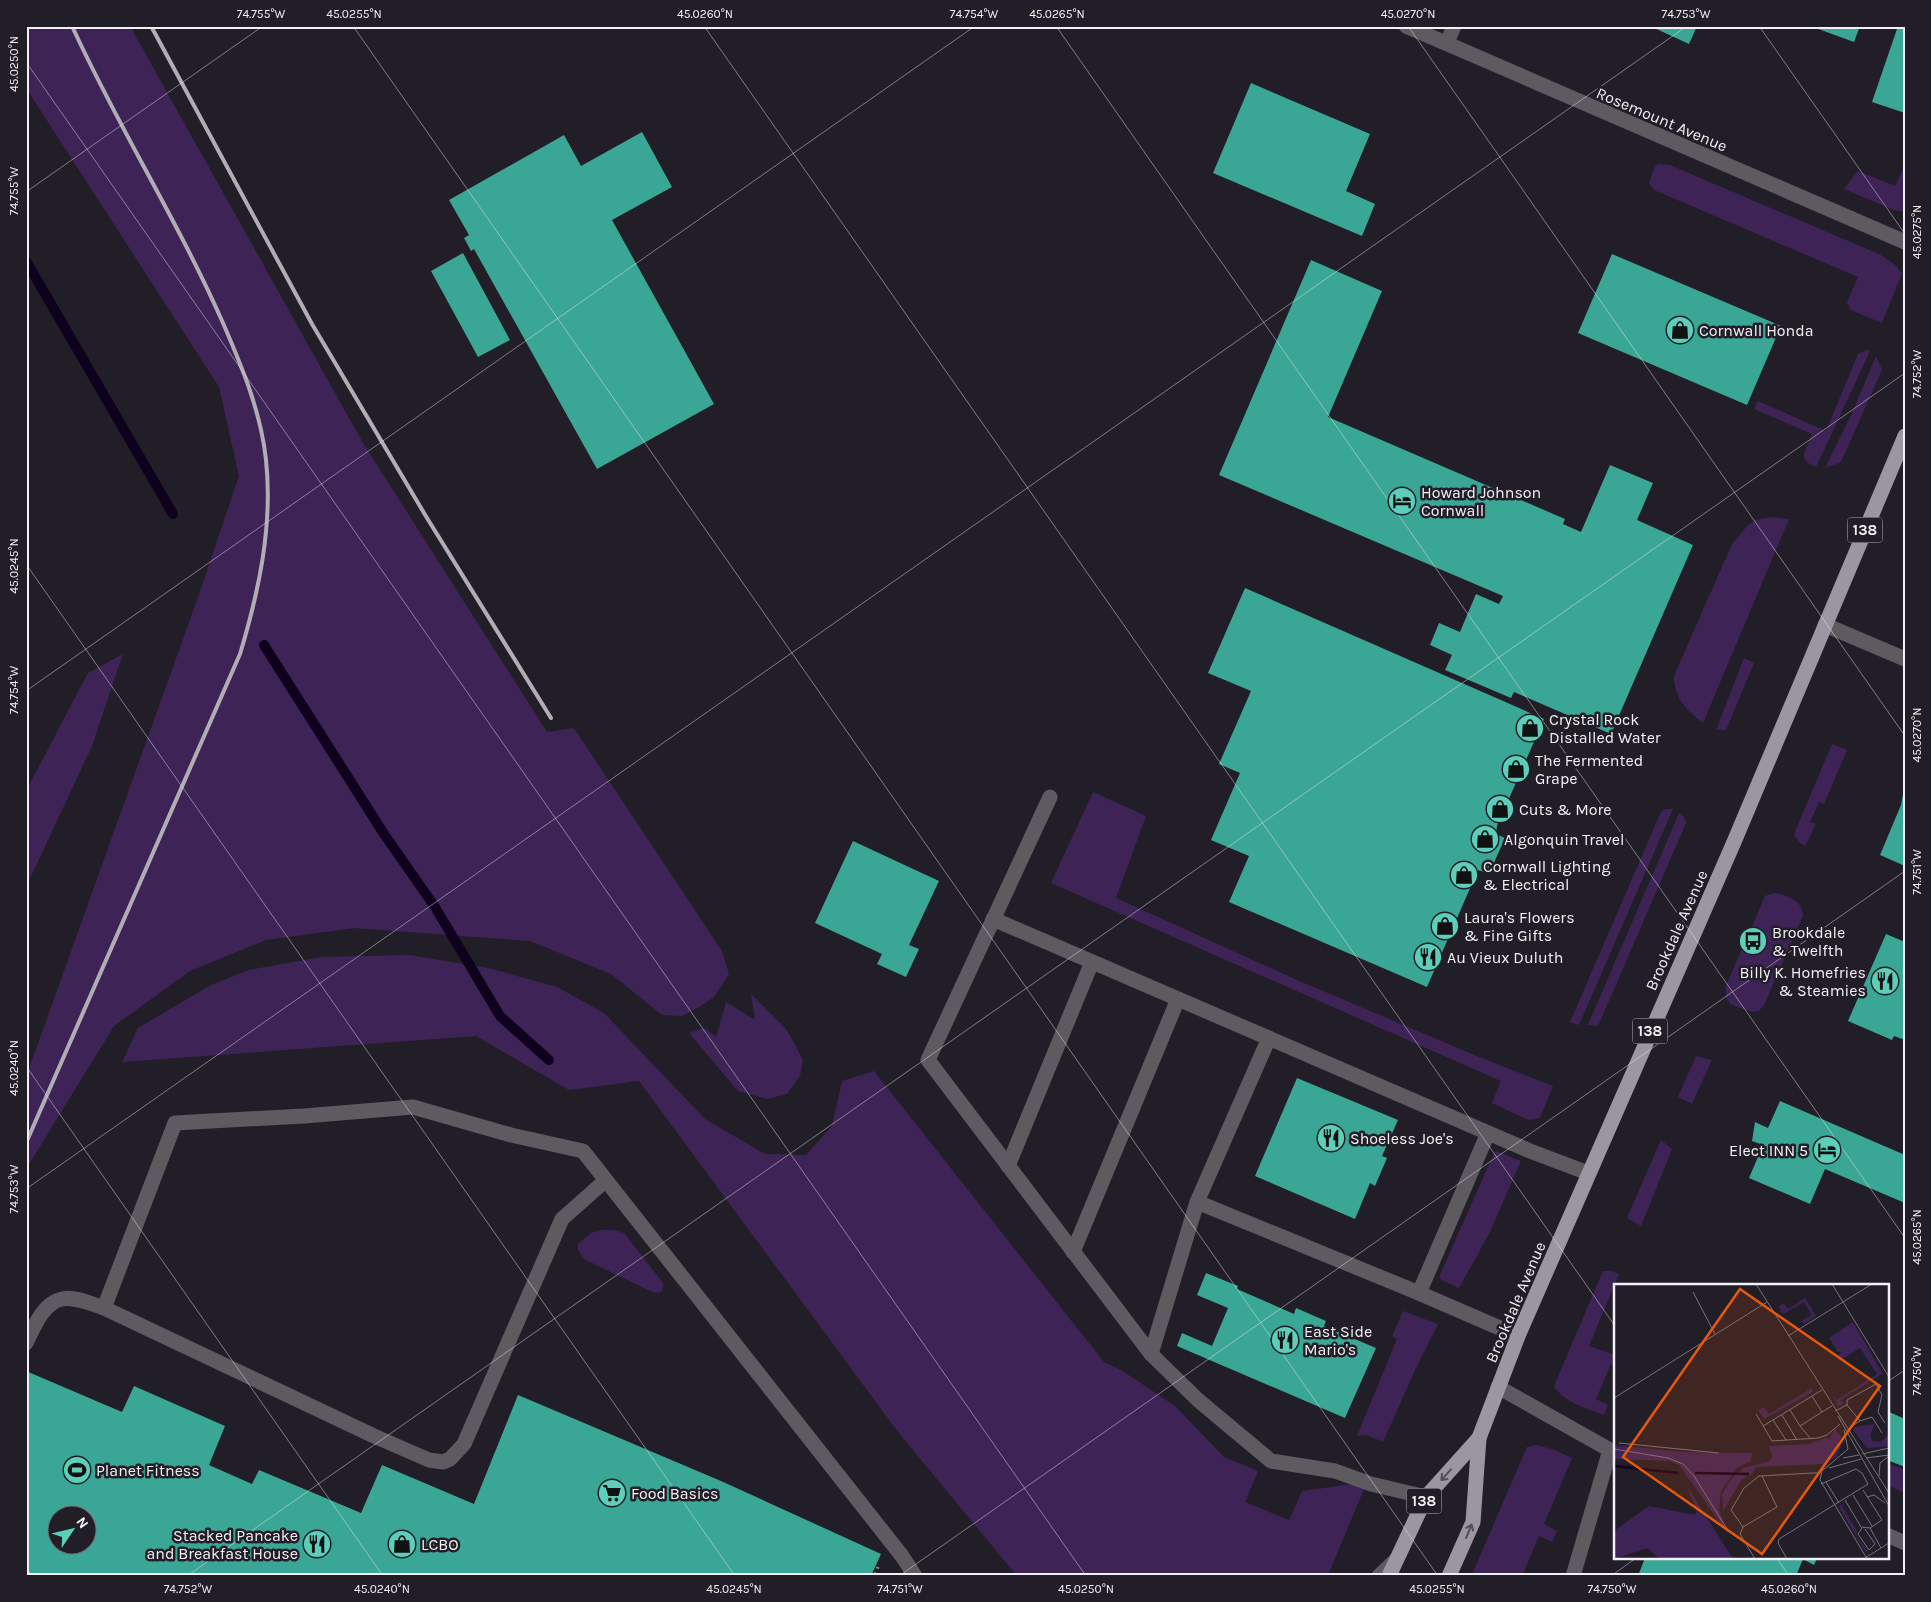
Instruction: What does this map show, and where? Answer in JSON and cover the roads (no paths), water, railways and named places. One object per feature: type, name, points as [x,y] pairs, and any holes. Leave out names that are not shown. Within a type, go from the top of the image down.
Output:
[{"type":"main road","name":"Brookdale Avenue","points":[[1449,1576],[1473,1522],[1479,1438],[1518,1336],[1730,851],[1905,436]]},
{"type":"main road","name":"Brookdale Avenue","points":[[1389,1576],[1426,1497],[1479,1438]]},
{"type":"street","name":"Rosemount Avenue","points":[[1406,26],[1905,242]]},
{"type":"street","points":[[1447,44],[1454,26]]},
{"type":"street","points":[[1825,625],[1905,659]]},
{"type":"street","points":[[1050,797],[928,1060],[1151,1354],[1198,1400],[1271,1461],[1335,1471],[1371,1484],[1426,1497]]},
{"type":"street","points":[[994,919],[1488,1133],[1588,1173]]},
{"type":"street","points":[[1008,1166],[1092,962]]},
{"type":"street","points":[[1073,1252],[1178,999]]},
{"type":"street","points":[[1151,1354],[1197,1202],[1269,1038]]},
{"type":"street","points":[[104,1308],[175,1123],[304,1116],[414,1107],[511,1135],[582,1151],[902,1556],[915,1576]]},
{"type":"street","points":[[1419,1293],[1488,1133]]},
{"type":"street","points":[[26,1343],[48,1306],[63,1298],[82,1301],[104,1308],[374,1436],[429,1460],[443,1462],[450,1459],[464,1444],[562,1219],[606,1180]]},
{"type":"street","points":[[1197,1202],[1419,1293],[1518,1336]]},
{"type":"street","points":[[1498,1387],[1612,1448],[1573,1576]]},
{"type":"street","points":[[1888,1535],[1905,1543]]},
{"type":"street","points":[[1379,1576],[1396,1560]]},
{"type":"waterway","points":[[26,261],[173,514]]},
{"type":"waterway","points":[[264,645],[384,834],[435,907],[500,1016],[549,1060]]},
{"type":"railway","points":[[26,1143],[240,654],[263,558],[268,509],[266,460],[260,425],[250,390],[237,356],[187,248],[109,101],[72,26]]},
{"type":"railway","points":[[151,26],[312,324],[427,518],[551,718]]},
{"type":"place","name":"Cornwall Honda","points":[[1680,330]]},
{"type":"place","name":"Howard Johnson Cornwall","points":[[1402,501]]},
{"type":"place","name":"Crystal Rock Distalled Water","points":[[1530,728]]},
{"type":"place","name":"The Fermented Grape","points":[[1516,769]]},
{"type":"place","name":"Cuts & More","points":[[1500,809]]},
{"type":"place","name":"Algonquin Travel","points":[[1485,839]]},
{"type":"place","name":"Cornwall Lighting & Electrical","points":[[1464,875]]},
{"type":"place","name":"Laura's Flowers & Fine Gifts","points":[[1445,926]]},
{"type":"place","name":"Brookdale & Twelfth","points":[[1753,941]]},
{"type":"place","name":"Au Vieux Duluth","points":[[1428,957]]},
{"type":"place","name":"Billy K. Homefries & Steamies","points":[[1885,981]]},
{"type":"place","name":"Shoeless Joe's","points":[[1331,1138]]},
{"type":"place","name":"Elect INN 5","points":[[1827,1150]]},
{"type":"place","name":"East Side Mario's","points":[[1285,1340]]},
{"type":"place","name":"Planet Fitness","points":[[77,1470]]},
{"type":"place","name":"Food Basics","points":[[612,1493]]},
{"type":"place","name":"Stacked Pancake and Breakfast House","points":[[317,1544]]},
{"type":"place","name":"LCBO","points":[[402,1544]]}]
